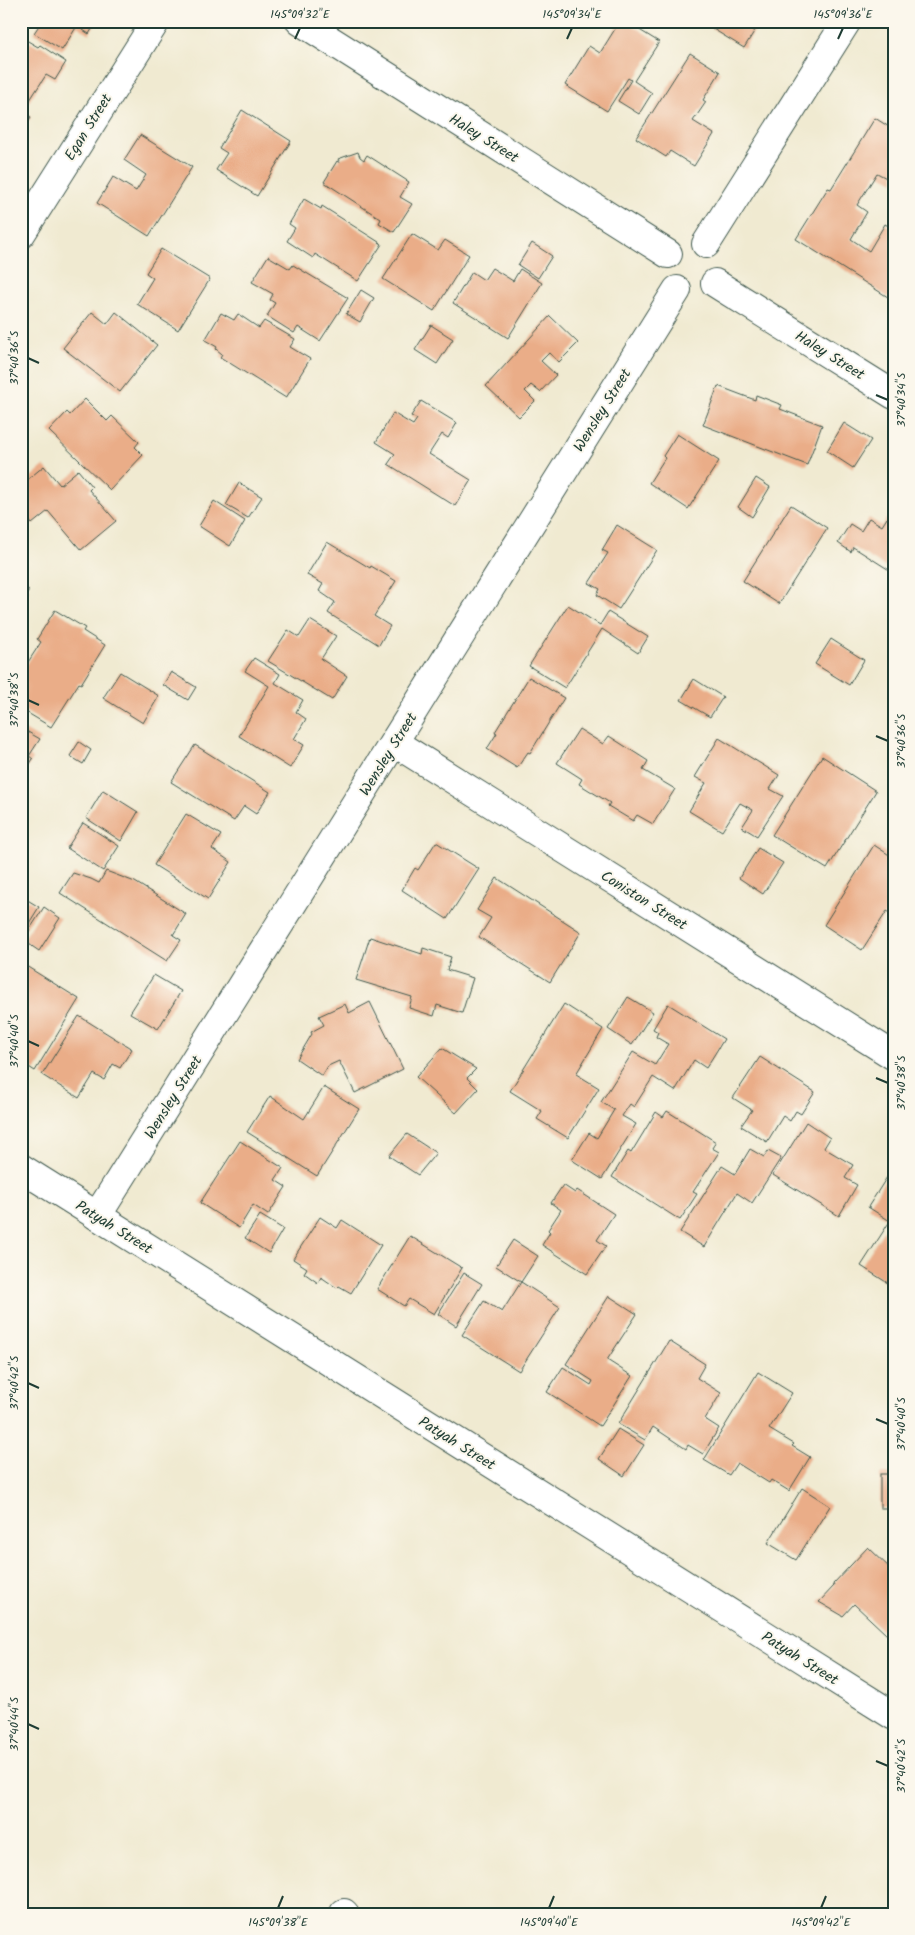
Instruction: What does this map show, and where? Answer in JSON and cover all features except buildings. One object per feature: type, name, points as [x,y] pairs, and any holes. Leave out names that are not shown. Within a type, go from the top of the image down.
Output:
[{"type":"street","name":"Egan Street","points":[[21,234],[156,21]]},
{"type":"street","name":"Haley Street","points":[[300,21],[668,254]]},
{"type":"street","points":[[706,244],[847,21]]},
{"type":"street","points":[[689,240],[706,244],[713,250],[717,258],[719,267],[715,283],[701,294],[684,294],[677,290],[666,278],[665,262],[668,254],[680,243],[689,240]]},
{"type":"street","name":"Haley Street","points":[[715,283],[894,395]]},
{"type":"street","name":"Wensley Street","points":[[98,1216],[677,290]]},
{"type":"street","name":"Coniston Street","points":[[395,743],[894,1056]]},
{"type":"street","name":"Patyah Street","points":[[21,1168],[894,1716]]}]
